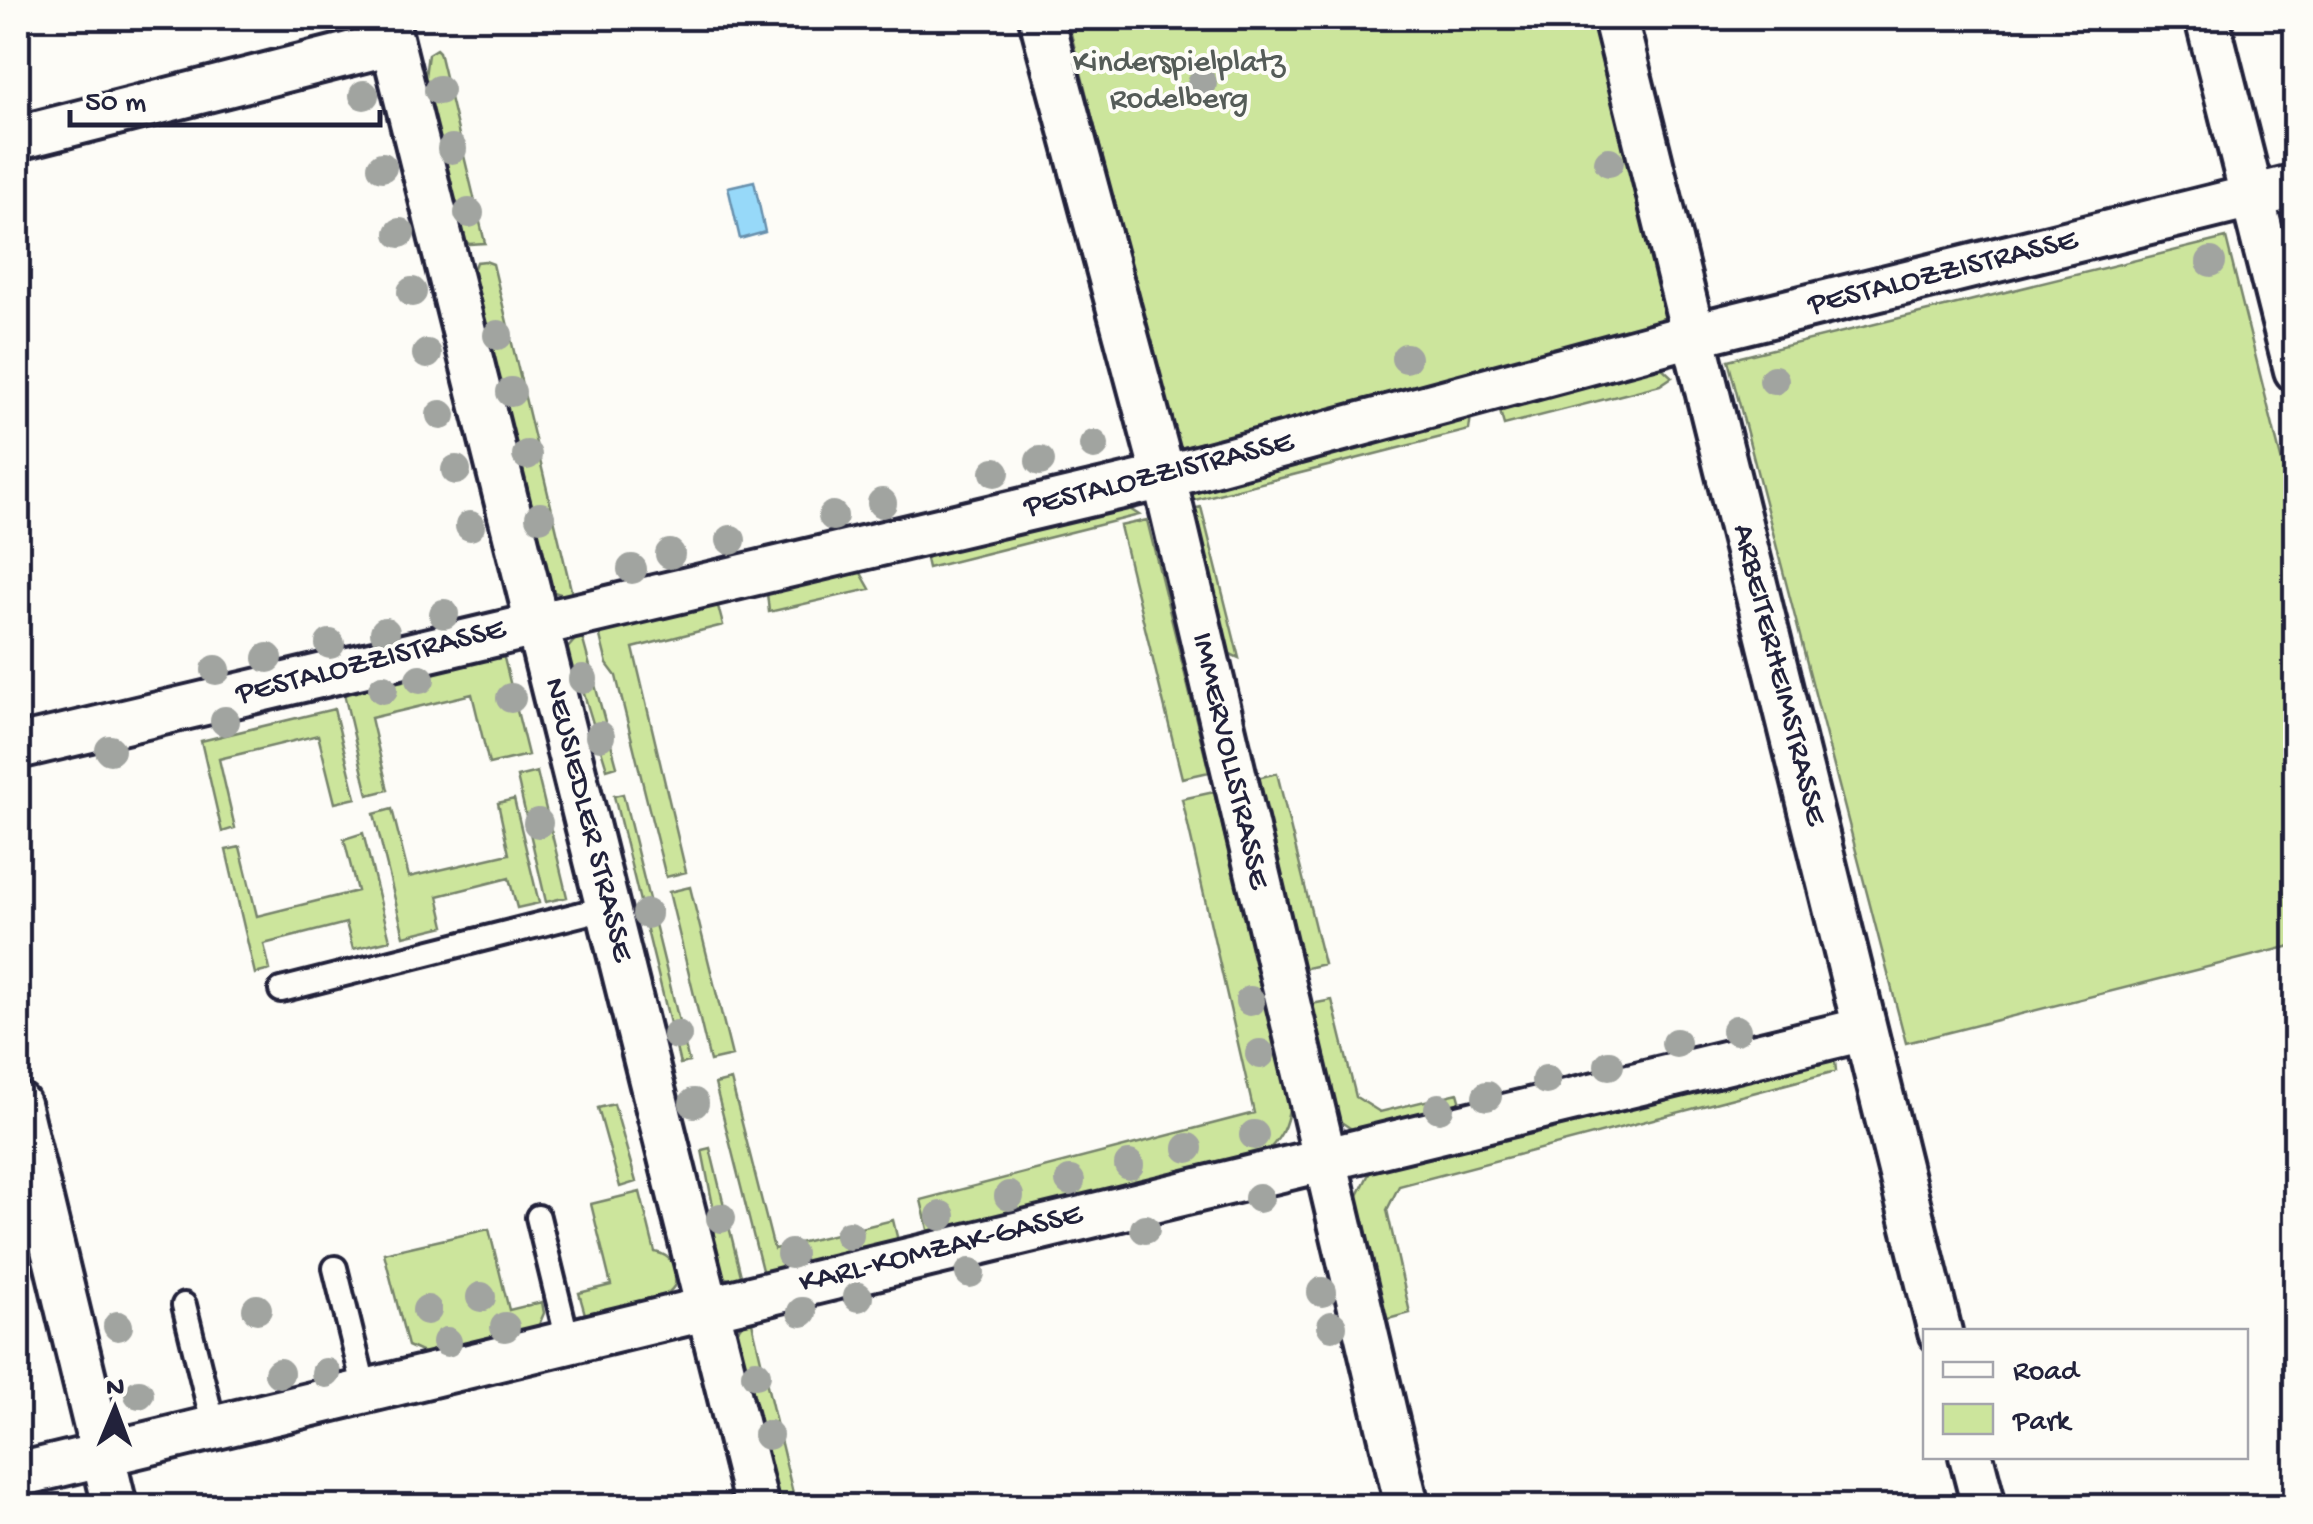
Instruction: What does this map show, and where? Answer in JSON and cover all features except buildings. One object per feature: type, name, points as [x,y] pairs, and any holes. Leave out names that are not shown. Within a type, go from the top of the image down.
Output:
[{"type":"street","name":"IMMERVOLLSTRASSE","points":[[1041,18],[1164,477],[1320,1157],[1406,1506]]},
{"type":"street","name":"ARBEITERHEIMSTRASSE","points":[[1615,18],[1939,1329]]},
{"type":"street","points":[[2207,18],[2296,370]]},
{"type":"street","points":[[18,138],[389,30]]},
{"type":"street","name":"NEUSIEDLER STRASSE","points":[[389,30],[757,1506]]},
{"type":"street","name":"PESTALOZZISTRASSE","points":[[18,748],[1164,477],[1693,335],[2296,186]]},
{"type":"street","name":"KARL-KOMZAK-GASSE","points":[[18,1476],[1320,1157],[1866,1029]]},
{"type":"street","points":[[18,1104],[115,1506]]},
{"type":"street","points":[[1972,1459],[1984,1506]]},
{"type":"lane","points":[[280,990],[609,907]]},
{"type":"lane","points":[[538,1217],[568,1341]]},
{"type":"lane","points":[[335,1268],[365,1390]]},
{"type":"lane","points":[[184,1305],[214,1427]]},
{"type":"green space","name":"Kinderspielplatz Rodelberg","points":[[1067,18],[1591,18],[1678,323],[1177,449]]},
{"type":"green space","points":[[436,49],[485,243],[469,244],[463,239],[423,91],[428,54]]},
{"type":"green space","points":[[2226,238],[2295,515],[2295,945],[1906,1043],[1728,360]]},
{"type":"green space","points":[[476,262],[493,264],[573,598],[554,592],[545,581],[471,276]]},
{"type":"green space","points":[[1659,365],[1672,377],[1660,385],[1504,425],[1497,401]]},
{"type":"green space","points":[[1471,416],[1469,430],[1187,502],[1191,491]]},
{"type":"green space","points":[[1119,502],[1139,515],[928,568],[926,559],[942,542]]},
{"type":"green space","points":[[1201,507],[1239,658],[1219,649],[1183,511]]},
{"type":"green space","points":[[1147,520],[1209,772],[1182,778],[1120,526]]},
{"type":"green space","points":[[848,570],[861,573],[870,589],[769,612],[767,593],[777,586]]},
{"type":"green space","points":[[716,599],[723,625],[633,648],[686,872],[666,877],[616,676],[607,664],[598,628]]},
{"type":"green space","points":[[581,633],[617,766],[607,769],[584,694],[566,664],[566,650]]},
{"type":"green space","points":[[501,646],[528,755],[489,764],[472,694],[371,718],[388,790],[368,795],[342,685]]},
{"type":"green space","points":[[334,709],[356,798],[335,803],[318,735],[219,759],[235,828],[222,832],[201,741]]},
{"type":"green space","points":[[537,772],[567,897],[546,902],[517,777]]},
{"type":"green space","points":[[1277,773],[1324,964],[1298,970],[1242,782]]},
{"type":"green space","points":[[1214,792],[1290,1103],[1278,1139],[1261,1157],[929,1234],[921,1200],[1254,1113],[1182,799]]},
{"type":"green space","points":[[623,794],[689,1062],[680,1064],[614,796]]},
{"type":"green space","points":[[514,799],[539,903],[517,908],[509,878],[438,896],[445,926],[404,936],[374,814],[392,809],[409,877],[509,854],[498,803]]},
{"type":"green space","points":[[363,833],[390,940],[353,949],[346,923],[264,944],[270,970],[255,974],[226,850],[240,847],[257,916],[357,891],[344,839]]},
{"type":"green space","points":[[690,887],[732,1056],[710,1061],[669,892]]},
{"type":"green space","points":[[1332,1000],[1356,1097],[1380,1112],[1458,1093],[1463,1111],[1359,1134],[1335,1118],[1307,1005]]},
{"type":"green space","points":[[1818,1059],[1835,1061],[1836,1071],[1399,1186],[1387,1210],[1410,1313],[1377,1322],[1349,1213],[1375,1162]]},
{"type":"green space","points":[[731,1080],[774,1249],[893,1220],[900,1249],[765,1282],[715,1084]]},
{"type":"green space","points":[[614,1104],[636,1182],[620,1187],[598,1108]]},
{"type":"green space","points":[[710,1148],[743,1284],[723,1277],[710,1251],[716,1221],[702,1150]]},
{"type":"green space","points":[[640,1192],[655,1252],[672,1263],[675,1285],[659,1300],[634,1311],[607,1317],[585,1314],[579,1293],[611,1285],[591,1204]]},
{"type":"green space","points":[[489,1229],[509,1310],[542,1302],[544,1313],[536,1332],[432,1357],[408,1346],[384,1253]]},
{"type":"green space","points":[[750,1314],[796,1506],[773,1506],[731,1339]]},
{"type":"water","points":[[754,181],[765,232],[740,239],[728,187]]}]
